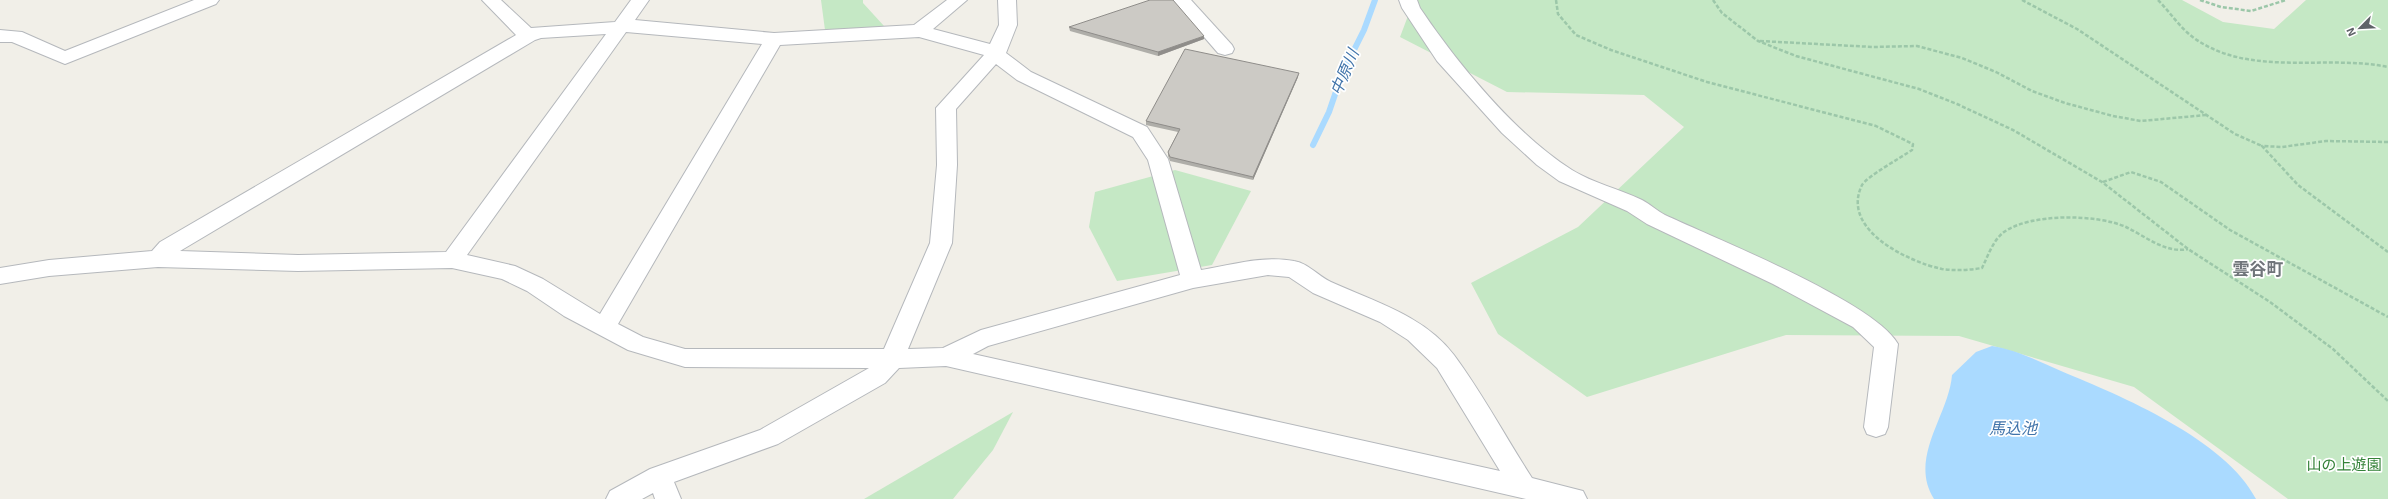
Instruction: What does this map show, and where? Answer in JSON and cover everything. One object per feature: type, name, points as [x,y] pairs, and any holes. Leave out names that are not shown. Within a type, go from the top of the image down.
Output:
[{"type":"street","points":[[0,36],[15,36],[65,58],[210,0]]},
{"type":"street","points":[[490,0],[528,36]]},
{"type":"street","points":[[452,260],[618,28],[640,0]]},
{"type":"street","points":[[918,31],[958,0]]},
{"type":"street","points":[[618,499],[664,488],[769,437],[877,376],[892,359],[941,243],[947,165],[946,108],[996,53],[1008,25],[1007,0]]},
{"type":"street","points":[[1181,0],[1225,49]]},
{"type":"street","points":[[1408,0],[1411,8],[1444,57],[1509,128],[1544,160],[1566,176],[1635,206],[1655,219],[1781,278],[1861,321],[1886,344],[1876,427]]},
{"type":"street","points":[[158,259],[168,248],[528,36],[539,32],[636,26],[774,40],[918,31],[996,53],[1024,76],[1140,132],[1158,159],[1193,280]]},
{"type":"street","points":[[605,326],[774,40]]},
{"type":"street","points":[[0,276],[49,268],[158,259],[298,263],[452,260],[508,272],[535,285],[572,310],[605,326],[636,344],[685,358],[834,360],[946,357],[1574,499]]},
{"type":"street","points":[[946,357],[981,339],[1193,280],[1268,267],[1294,269],[1321,286],[1388,316],[1416,334],[1445,361],[1523,487]]},
{"type":"path","points":[[1556,0],[1558,14],[1576,35],[1611,50],[1707,82],[1876,126],[1913,144],[1912,150],[1862,183],[1856,201],[1859,215],[1866,227],[1879,242],[1904,255],[1929,265],[1971,272],[1982,268],[1992,246],[2004,232],[2015,226],[2050,220],[2088,218],[2109,221],[2126,227],[2169,248],[2183,251],[2188,249]]},
{"type":"path","points":[[1713,0],[1722,13],[1758,41],[1796,56],[1919,89],[1957,104],[2013,130],[2102,182],[2188,249],[2270,302],[2333,349],[2388,401]]},
{"type":"path","points":[[2022,0],[2077,29],[2235,134],[2262,146],[2282,147],[2326,141],[2388,142]]},
{"type":"path","points":[[2158,0],[2183,29],[2201,42],[2246,59],[2368,63],[2388,67]]},
{"type":"path","points":[[2200,0],[2221,7],[2251,11],[2286,0]]},
{"type":"path","points":[[1758,41],[1873,47],[1917,46],[1962,58],[1996,72],[2032,91],[2065,103],[2113,116],[2141,121],[2206,115]]},
{"type":"path","points":[[2262,146],[2298,185],[2388,252]]},
{"type":"path","points":[[2102,182],[2132,171],[2142,174],[2178,192],[2229,230],[2349,293],[2388,316]]},
{"type":"green space","points":[[821,0],[863,0],[863,3],[884,26],[857,30],[825,30]]},
{"type":"green space","name":"山の上遊園","points":[[1414,0],[2182,0],[2223,22],[2274,29],[2306,0],[2388,0],[2388,499],[2288,499],[2134,387],[1959,336],[1786,335],[1587,397],[1498,334],[1471,283],[1578,227],[1684,127],[1644,95],[1507,92],[1400,37]]},
{"type":"green space","points":[[1175,170],[1251,191],[1212,265],[1117,281],[1089,227],[1095,192]]},
{"type":"green space","points":[[1013,412],[993,450],[953,499],[864,499]]},
{"type":"water","name":"馬込池","points":[[1992,346],[2010,350],[2036,360],[2112,393],[2169,422],[2221,457],[2241,477],[2256,499],[1934,499],[1927,484],[1925,468],[1927,452],[1949,390],[1952,375],[1976,352]]},
{"type":"building","points":[[1150,0],[1173,0],[1204,36],[1158,52],[1069,27]]},
{"type":"building","points":[[1185,49],[1299,73],[1253,177],[1170,157],[1168,152],[1180,129],[1146,121]]},
{"type":"waterway","name":"中原川","points":[[1313,145],[1329,112],[1342,74],[1364,30],[1375,0]]},
{"type":"district","name":"雲谷町","points":[[2258,269]]}]
